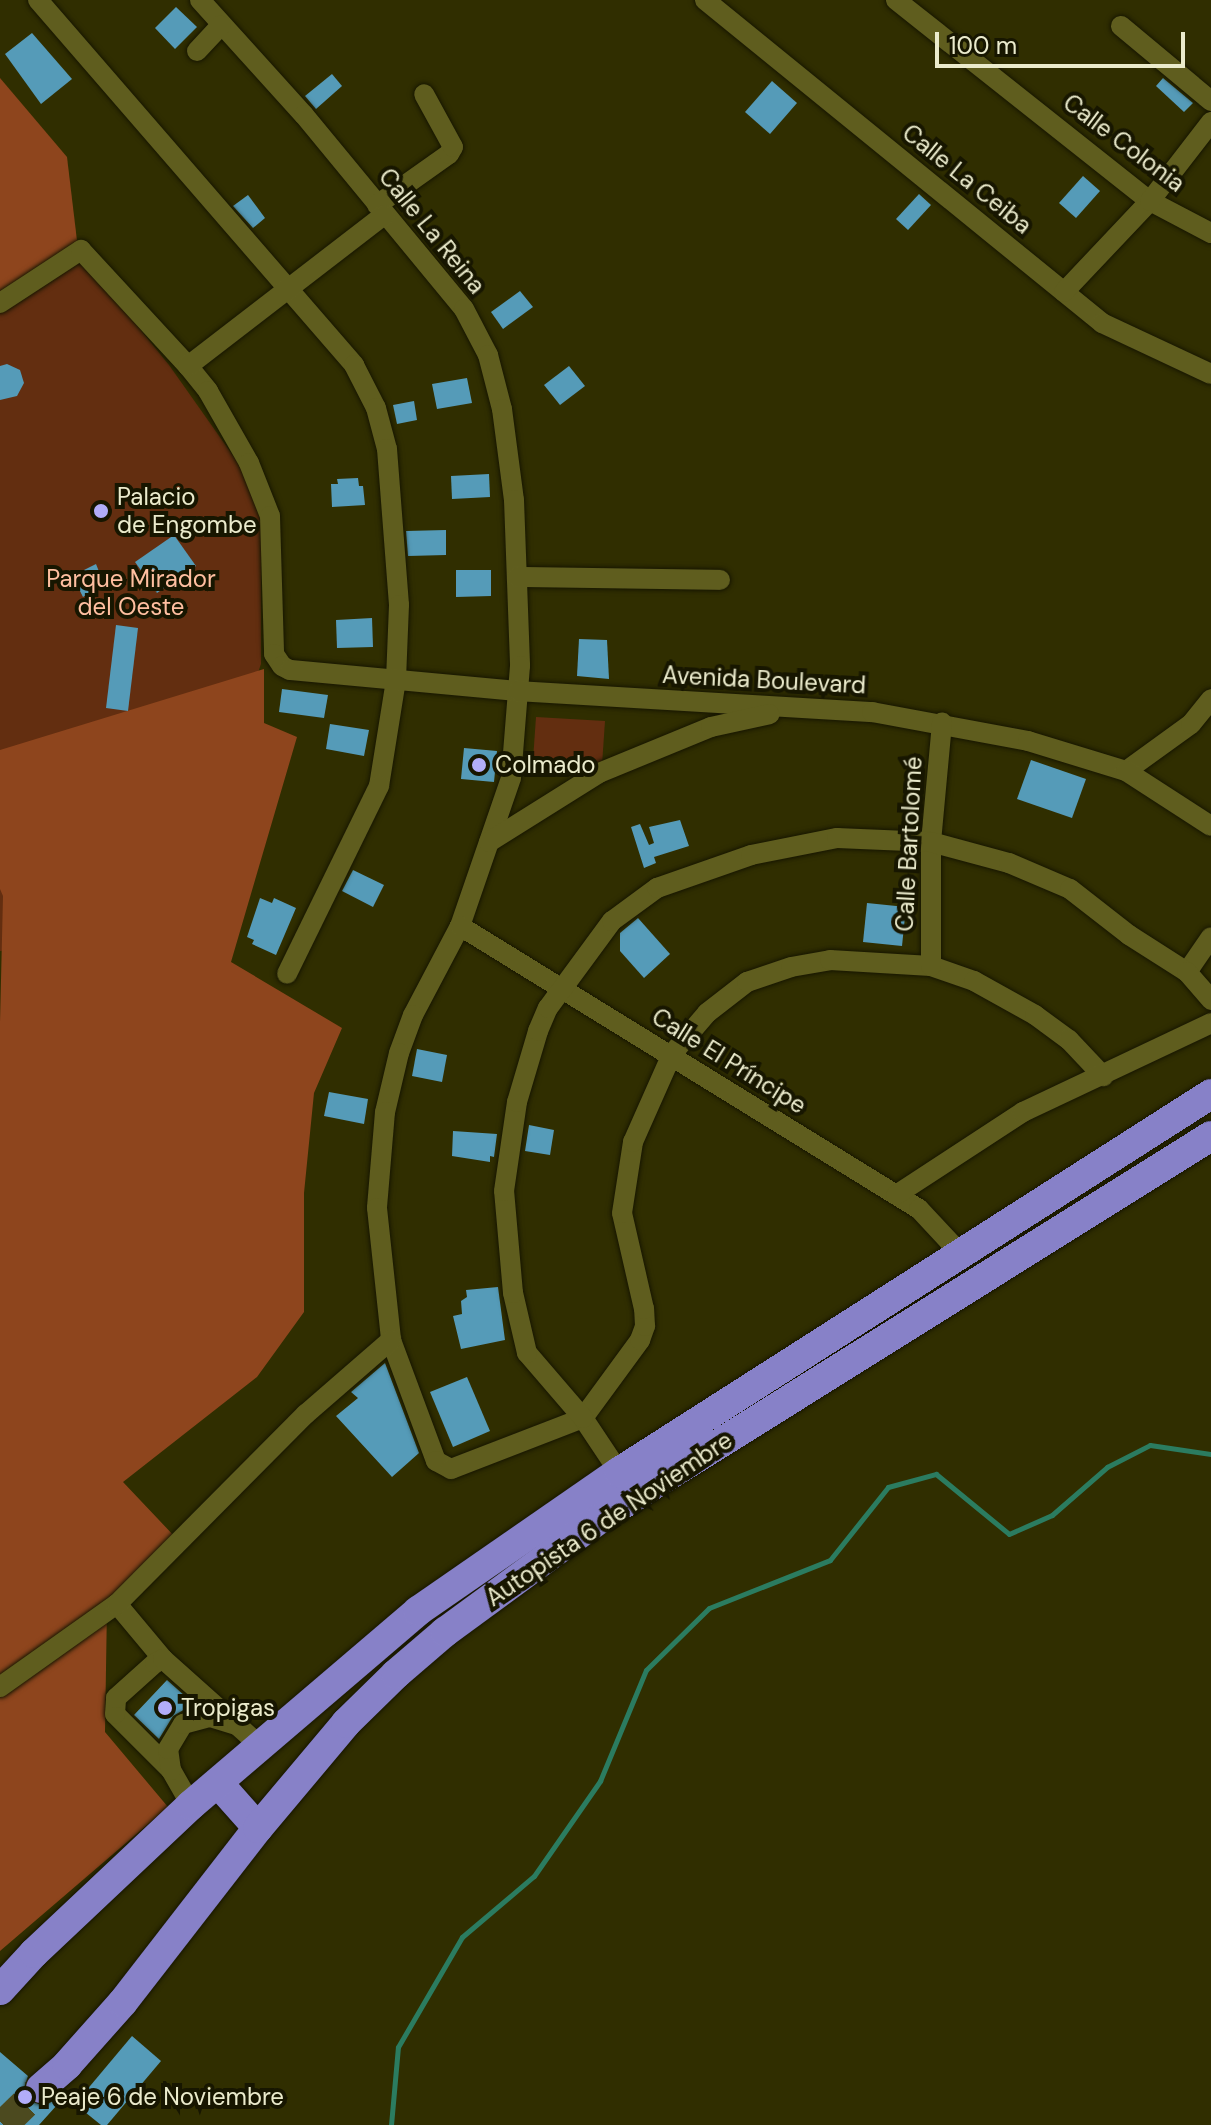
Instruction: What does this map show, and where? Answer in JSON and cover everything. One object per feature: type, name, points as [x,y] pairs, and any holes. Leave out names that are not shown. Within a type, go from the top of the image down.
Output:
[{"type":"highway","name":"Autopista 6 de Noviembre","points":[[0,1990],[34,1953],[191,1805],[418,1611],[619,1472],[1211,1094]]},
{"type":"highway","name":"Autopista 6 de Noviembre","points":[[41,2088],[67,2065],[123,2002],[258,1828],[346,1723],[396,1674],[507,1584],[602,1517],[1211,1136]]},
{"type":"highway","points":[[218,1783],[258,1828]]},
{"type":"street","points":[[38,0],[354,365],[376,408],[387,449],[399,605],[396,680],[379,786],[287,974]]},
{"type":"street","name":"Calle La Reina","points":[[200,0],[304,115],[464,309],[488,355],[502,409],[514,500],[518,691],[511,778],[460,926],[413,1015],[385,1112],[377,1208],[391,1340],[436,1461],[451,1469],[583,1418]]},
{"type":"street","name":"Calle La Ceiba","points":[[705,0],[1102,323],[1211,374]]},
{"type":"street","name":"Calle Colonia","points":[[896,0],[1150,201],[1211,233]]},
{"type":"street","points":[[197,51],[221,25]]},
{"type":"street","points":[[1121,26],[1211,101]]},
{"type":"street","points":[[0,303],[81,250],[188,366],[287,290],[449,154],[453,147],[424,94]]},
{"type":"street","points":[[1064,292],[1150,201],[1211,122]]},
{"type":"street","name":"Avenida Boulevard","points":[[188,366],[208,391],[249,463],[270,516],[274,654],[282,666],[518,691],[872,712],[942,723],[1028,741],[1126,771],[1211,826]]},
{"type":"street","points":[[517,577],[720,580]]},
{"type":"street","points":[[1126,771],[1191,724],[1211,699]]},
{"type":"street","points":[[489,842],[599,773],[711,727],[793,709]]},
{"type":"street","name":"Calle Bartolomé","points":[[931,966],[931,842],[942,723]]},
{"type":"street","points":[[619,1472],[583,1418],[527,1353],[513,1293],[504,1191],[517,1102],[548,1008],[612,921],[657,888],[700,870],[751,855],[837,838],[931,842],[1009,863],[1070,889],[1129,935],[1187,972],[1211,1000]]},
{"type":"street","name":"Calle El Príncipe","points":[[460,926],[919,1209],[960,1253]]},
{"type":"street","points":[[1187,972],[1211,937]]},
{"type":"street","points":[[583,1418],[640,1340],[645,1326],[622,1213],[633,1142],[672,1054],[707,1013],[747,982],[791,967],[830,960],[931,966],[974,981],[1035,1015],[1069,1040],[1103,1076]]},
{"type":"street","points":[[896,1195],[1023,1112],[1211,1023]]},
{"type":"street","points":[[0,1687],[117,1604],[306,1414],[391,1340]]},
{"type":"street","points":[[117,1604],[163,1659],[259,1745]]},
{"type":"street","points":[[163,1659],[116,1698],[115,1714],[171,1770],[191,1805]]},
{"type":"street","points":[[171,1770],[168,1749],[183,1724],[210,1717],[237,1725]]},
{"type":"green space","name":"Parque Mirador del Oeste","points":[[73,256],[118,302],[169,365],[241,467],[261,521],[261,664],[167,930],[0,951],[0,298]]},
{"type":"green space","points":[[536,717],[605,721],[602,765],[533,760]]},
{"type":"shaded area","points":[[0,78],[67,157],[78,249],[0,295]]},
{"type":"shaded area","points":[[264,669],[264,723],[297,737],[231,962],[342,1028],[314,1093],[304,1193],[304,1312],[257,1377],[123,1482],[176,1538],[107,1606],[105,1732],[168,1807],[0,1951],[0,1022],[3,896],[0,889],[0,750]]},
{"type":"building","points":[[176,7],[197,27],[175,49],[155,28]]},
{"type":"building","points":[[32,33],[72,79],[41,104],[5,54]]},
{"type":"building","points":[[332,74],[342,86],[316,109],[305,96]]},
{"type":"building","points":[[1163,78],[1193,103],[1184,112],[1156,86]]},
{"type":"building","points":[[772,81],[797,103],[770,134],[745,112]]},
{"type":"building","points":[[1083,176],[1100,191],[1076,218],[1059,203]]},
{"type":"building","points":[[919,194],[931,205],[908,230],[896,219]]},
{"type":"building","points":[[248,195],[265,218],[253,228],[233,206]]},
{"type":"building","points":[[520,291],[533,307],[503,329],[491,312]]},
{"type":"building","points":[[7,364],[20,370],[24,383],[17,396],[0,400],[0,366]]},
{"type":"building","points":[[569,366],[585,386],[560,405],[544,385]]},
{"type":"building","points":[[467,378],[472,403],[437,409],[432,384]]},
{"type":"building","points":[[414,401],[417,420],[397,424],[393,405]]},
{"type":"building","points":[[489,474],[490,497],[452,499],[451,476]]},
{"type":"building","points":[[358,478],[359,486],[363,486],[365,505],[332,507],[331,484],[338,484],[337,479]]},
{"type":"building","points":[[446,530],[446,555],[408,556],[406,531]]},
{"type":"building","points":[[174,535],[196,566],[157,593],[135,562]]},
{"type":"building","points":[[96,564],[104,584],[83,597],[77,585],[85,581],[80,572]]},
{"type":"building","points":[[456,570],[491,570],[491,596],[456,597]]},
{"type":"building","points":[[372,618],[373,647],[337,648],[336,620]]},
{"type":"building","points":[[116,625],[138,628],[128,711],[106,708]]},
{"type":"building","points":[[579,639],[607,640],[609,679],[577,676]]},
{"type":"building","points":[[282,689],[328,695],[324,718],[279,712]]},
{"type":"building","points":[[330,724],[369,730],[364,756],[326,749]]},
{"type":"building","name":"Colmado","points":[[464,748],[497,751],[494,782],[461,779]]},
{"type":"building","points":[[1031,760],[1086,779],[1072,818],[1017,799]]},
{"type":"building","points":[[680,820],[689,846],[654,857],[656,863],[644,868],[631,827],[640,824],[649,845],[654,843],[649,827]]},
{"type":"building","points":[[353,870],[384,885],[373,907],[342,891]]},
{"type":"building","points":[[260,898],[272,903],[274,898],[296,908],[276,955],[252,944],[254,940],[247,937]]},
{"type":"building","points":[[867,903],[906,907],[902,946],[863,942]]},
{"type":"building","points":[[638,918],[670,954],[644,978],[620,951],[620,933]]},
{"type":"building","points":[[417,1049],[447,1055],[442,1082],[412,1076]]},
{"type":"building","points":[[329,1092],[368,1099],[364,1124],[324,1116]]},
{"type":"building","points":[[529,1125],[554,1130],[550,1155],[525,1151]]},
{"type":"building","points":[[453,1131],[497,1134],[494,1157],[490,1156],[490,1162],[452,1156]]},
{"type":"building","points":[[498,1287],[505,1340],[461,1349],[453,1316],[462,1314],[461,1301],[467,1297],[466,1290]]},
{"type":"building","points":[[385,1363],[419,1453],[392,1477],[336,1416],[358,1398],[351,1392]]},
{"type":"building","points":[[467,1377],[490,1431],[453,1447],[430,1392]]},
{"type":"building","name":"Tropigas","points":[[167,1680],[194,1704],[173,1716],[159,1739],[134,1715]]},
{"type":"building","points":[[132,2036],[161,2061],[107,2125],[101,2125],[75,2104]]},
{"type":"building","name":"Peaje 6 de Noviembre","points":[[0,2052],[28,2076],[23,2091],[28,2100],[44,2106],[53,2101],[57,2105],[39,2125],[0,2125]]},
{"type":"waterway","points":[[391,2125],[398,2047],[462,1937],[534,1876],[600,1781],[646,1670],[709,1608],[830,1560],[888,1487],[936,1474],[1009,1534],[1052,1515],[1107,1467],[1150,1445],[1211,1454]]},
{"type":"tunnel","points":[[3,2125],[41,2088]]},
{"type":"place","name":"Palacio de Engombe","points":[[101,511]]},
{"type":"place","name":"Colmado","points":[[479,765]]},
{"type":"place","name":"Tropigas","points":[[165,1708]]},
{"type":"place","name":"Peaje 6 de Noviembre","points":[[25,2097]]}]
